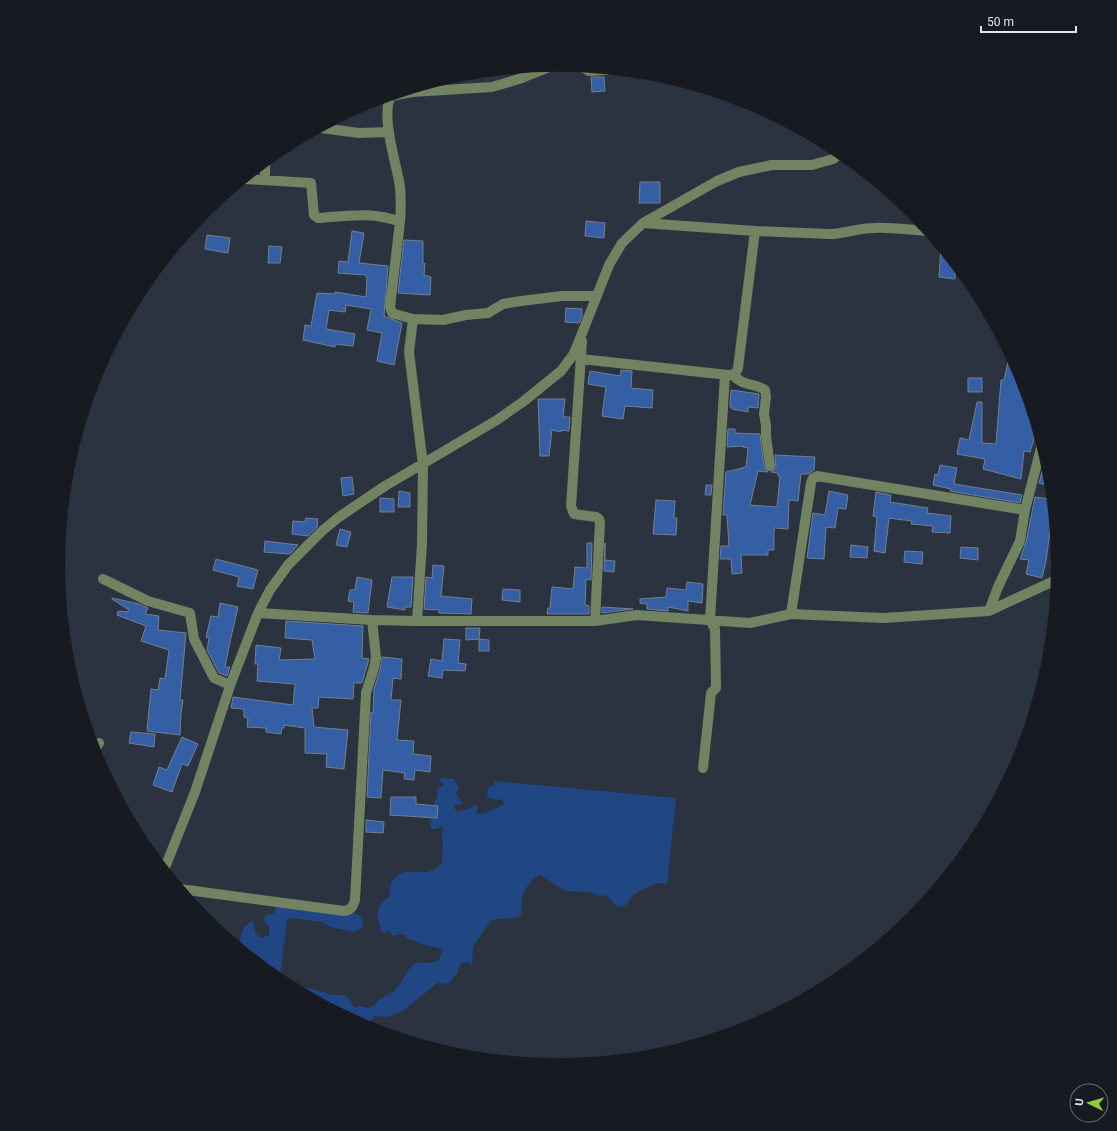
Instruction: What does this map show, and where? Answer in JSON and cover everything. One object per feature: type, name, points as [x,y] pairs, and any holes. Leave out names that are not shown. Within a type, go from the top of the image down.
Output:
[{"type":"street","points":[[423,91],[492,87],[535,73]]},
{"type":"street","points":[[387,103],[389,132],[400,187],[401,205],[390,307],[392,313],[413,319],[443,320],[466,315],[488,313],[503,304],[562,296],[597,296]]},
{"type":"street","points":[[329,129],[359,133],[389,132]]},
{"type":"street","points":[[166,865],[195,792],[230,685],[258,613],[270,590],[288,565],[322,531],[339,517],[385,486],[423,465],[497,420],[561,371],[573,355],[606,272],[616,252],[642,223],[717,181],[739,172],[772,164],[812,166],[836,157]]},
{"type":"street","points":[[265,169],[265,180]]},
{"type":"street","points":[[251,179],[311,183],[314,215],[318,218],[358,214],[393,219],[400,222]]},
{"type":"street","points":[[642,223],[755,231],[838,234],[878,227],[921,231]]},
{"type":"street","points":[[581,359],[729,375],[737,373],[755,231]]},
{"type":"street","points":[[413,319],[409,352],[423,465],[422,544],[417,621]]},
{"type":"street","points":[[583,332],[571,506],[574,514],[596,517],[600,522],[595,621]]},
{"type":"street","points":[[729,375],[741,382],[765,390],[766,396],[764,414],[770,466]]},
{"type":"street","points":[[703,768],[711,693],[716,688],[715,630],[710,620],[729,375]]},
{"type":"street","points":[[989,611],[1020,541],[1025,510],[1039,455]]},
{"type":"street","points":[[790,614],[811,482],[813,478],[817,476],[1025,510]]},
{"type":"street","points":[[103,579],[148,601],[190,613],[194,639],[214,678],[230,685]]},
{"type":"street","points":[[258,613],[372,620],[417,621],[595,621],[637,615],[750,623],[790,614],[884,618],[989,611],[1051,582]]},
{"type":"street","points":[[186,890],[344,910],[349,910],[353,906],[355,900],[366,693],[376,657],[372,620]]},
{"type":"shaded area","points":[[440,778],[454,779],[459,787],[456,793],[463,804],[456,805],[454,807],[457,812],[478,806],[476,812],[477,814],[484,813],[504,804],[502,800],[487,797],[488,788],[494,785],[494,781],[676,798],[667,885],[658,883],[650,886],[635,894],[627,904],[618,907],[607,896],[597,895],[590,892],[566,891],[540,875],[537,876],[524,892],[521,915],[519,917],[495,919],[491,921],[473,946],[472,966],[468,962],[462,963],[458,969],[458,973],[449,984],[437,983],[403,1011],[387,1017],[373,1017],[370,1021],[340,1008],[303,988],[332,995],[343,995],[349,998],[355,1009],[358,1006],[368,1008],[374,1006],[378,1001],[395,990],[411,966],[414,964],[439,960],[442,949],[407,939],[404,934],[392,936],[390,931],[384,933],[380,929],[377,917],[380,904],[390,896],[390,885],[396,877],[405,872],[431,871],[442,864],[442,826],[437,829],[431,829],[434,802],[437,798],[438,788],[444,786]]},
{"type":"shaded area","points":[[275,905],[354,913],[360,915],[363,923],[362,928],[355,932],[330,927],[322,922],[290,918],[287,919],[281,974],[239,942],[245,926],[253,921],[256,934],[261,938],[269,935],[269,926],[265,923],[264,918],[267,915],[274,913],[276,909]]},
{"type":"building","points":[[591,77],[604,77],[605,91],[592,92]]},
{"type":"building","points":[[640,182],[660,182],[660,203],[639,203]]},
{"type":"building","points":[[586,221],[605,223],[604,238],[585,236]]},
{"type":"building","points":[[352,231],[364,233],[359,263],[388,266],[384,316],[402,323],[394,365],[377,361],[382,333],[367,330],[371,309],[346,305],[345,312],[329,310],[326,329],[355,334],[353,346],[335,344],[335,347],[303,340],[305,325],[311,326],[317,293],[335,294],[335,292],[366,297],[366,275],[338,273],[339,261],[348,262]]},
{"type":"building","points":[[207,235],[230,238],[228,253],[205,249]]},
{"type":"building","points":[[404,240],[423,241],[423,264],[425,263],[424,275],[431,277],[430,295],[398,293]]},
{"type":"building","points":[[269,246],[282,247],[280,263],[268,263]]},
{"type":"building","points":[[941,253],[956,273],[955,279],[939,277]]},
{"type":"building","points":[[566,308],[582,309],[582,317],[579,323],[565,322]]},
{"type":"building","points":[[1008,363],[1026,407],[1035,437],[1030,452],[1024,451],[1021,479],[983,469],[985,459],[957,454],[960,438],[969,440],[977,402],[982,402],[982,443],[996,444],[1001,380],[1004,380]]},
{"type":"building","points":[[621,370],[632,371],[631,388],[653,390],[652,408],[625,406],[623,419],[602,416],[606,387],[588,384],[590,371],[620,376]]},
{"type":"building","points":[[968,378],[982,378],[982,392],[968,392]]},
{"type":"building","points":[[731,390],[759,394],[758,408],[748,407],[748,412],[732,409],[732,407],[730,407]]},
{"type":"building","points":[[538,399],[565,399],[563,417],[570,417],[569,431],[561,430],[561,432],[552,430],[549,456],[540,456]]},
{"type":"building","points":[[728,429],[735,429],[735,433],[760,434],[764,467],[768,472],[758,471],[750,505],[777,507],[780,476],[778,476],[778,473],[771,472],[776,468],[775,455],[815,457],[814,470],[808,474],[801,474],[798,501],[789,500],[788,529],[774,528],[774,550],[768,550],[768,555],[741,555],[742,573],[732,574],[731,559],[720,559],[721,546],[729,546],[727,515],[723,515],[726,472],[746,467],[748,448],[743,446],[727,447]]},
{"type":"building","points":[[940,465],[957,468],[954,484],[1022,495],[1020,503],[950,491],[951,489],[933,485],[935,474],[938,475]]},
{"type":"building","points":[[1043,469],[1045,485],[1039,483]]},
{"type":"building","points":[[352,477],[354,494],[343,496],[341,478]]},
{"type":"building","points":[[706,485],[712,485],[711,495],[705,495]]},
{"type":"building","points":[[399,491],[410,493],[410,507],[398,507]]},
{"type":"building","points":[[829,491],[848,495],[846,509],[838,508],[835,528],[826,527],[824,559],[807,558],[813,513],[825,515]]},
{"type":"building","points":[[876,492],[891,495],[890,502],[928,508],[927,513],[951,516],[950,533],[932,532],[933,526],[911,524],[912,521],[889,518],[885,553],[874,551],[877,517],[873,516]]},
{"type":"building","points":[[1035,497],[1048,499],[1051,528],[1042,578],[1026,574],[1029,560],[1020,559],[1026,542]]},
{"type":"building","points":[[380,498],[394,499],[394,512],[380,512]]},
{"type":"building","points":[[656,500],[675,501],[674,518],[677,518],[676,535],[653,534]]},
{"type":"building","points":[[306,518],[318,519],[317,527],[308,536],[292,534],[293,521],[305,522]]},
{"type":"building","points":[[340,529],[351,532],[347,547],[336,545]]},
{"type":"building","points":[[265,541],[298,545],[290,554],[264,552]]},
{"type":"building","points":[[587,543],[592,543],[591,580],[586,579],[585,605],[589,606],[589,614],[547,614],[548,608],[550,608],[552,587],[573,589],[575,567],[587,568]]},
{"type":"building","points":[[605,543],[605,560],[615,561],[614,572],[604,571]]},
{"type":"building","points":[[851,545],[868,547],[867,558],[850,557]]},
{"type":"building","points":[[961,547],[978,548],[978,560],[960,558]]},
{"type":"building","points":[[905,551],[923,552],[922,564],[904,562]]},
{"type":"building","points":[[216,559],[258,570],[253,589],[237,586],[239,577],[213,570]]},
{"type":"building","points":[[433,565],[444,566],[441,596],[472,599],[471,614],[439,613],[439,610],[424,609],[426,577],[432,578]]},
{"type":"building","points":[[357,577],[372,580],[368,613],[353,612],[354,602],[348,601],[350,590],[355,590]]},
{"type":"building","points":[[392,577],[413,577],[411,607],[405,607],[405,610],[387,607]]},
{"type":"building","points":[[687,582],[703,584],[702,603],[688,601],[688,611],[668,607],[668,611],[647,609],[647,604],[640,603],[640,599],[666,597],[667,588],[686,590]]},
{"type":"building","points":[[503,589],[520,590],[520,602],[502,600]]},
{"type":"building","points":[[112,598],[139,604],[148,608],[145,614],[159,616],[158,630],[186,633],[180,700],[183,700],[180,735],[147,731],[151,689],[158,690],[160,678],[165,679],[169,650],[141,641],[146,626],[117,615],[118,611],[127,612],[129,610]]},
{"type":"building","points":[[220,603],[238,607],[225,667],[230,667],[227,676],[219,673],[207,650],[209,638],[206,637],[211,616],[218,617]]},
{"type":"building","points":[[602,607],[633,609],[602,613]]},
{"type":"building","points":[[286,621],[363,626],[362,658],[369,659],[362,683],[354,683],[353,699],[319,697],[318,708],[312,708],[314,727],[348,730],[344,769],[326,767],[327,754],[305,753],[305,728],[284,725],[281,734],[266,732],[266,728],[247,727],[248,718],[244,717],[244,709],[231,708],[233,697],[293,705],[295,684],[257,681],[258,664],[255,664],[256,645],[281,648],[279,660],[315,659],[312,640],[285,638]]},
{"type":"building","points":[[466,628],[480,628],[479,639],[466,640]]},
{"type":"building","points":[[444,639],[460,640],[458,663],[466,664],[465,671],[443,670],[442,678],[428,676],[431,659],[442,661]]},
{"type":"building","points":[[479,639],[489,640],[489,651],[479,651]]},
{"type":"building","points":[[382,657],[402,659],[401,679],[393,678],[391,700],[401,700],[397,740],[414,741],[413,754],[431,756],[430,772],[415,770],[414,780],[404,779],[405,773],[383,770],[381,798],[367,797],[371,712],[373,713],[374,689],[380,670]]},
{"type":"building","points":[[131,732],[155,734],[154,747],[129,743]]},
{"type":"building","points":[[182,737],[198,744],[188,766],[182,764],[172,792],[153,785],[159,767],[167,770]]},
{"type":"building","points":[[391,797],[416,797],[416,804],[438,806],[437,818],[390,815]]},
{"type":"building","points":[[366,820],[384,822],[383,833],[366,832]]}]
